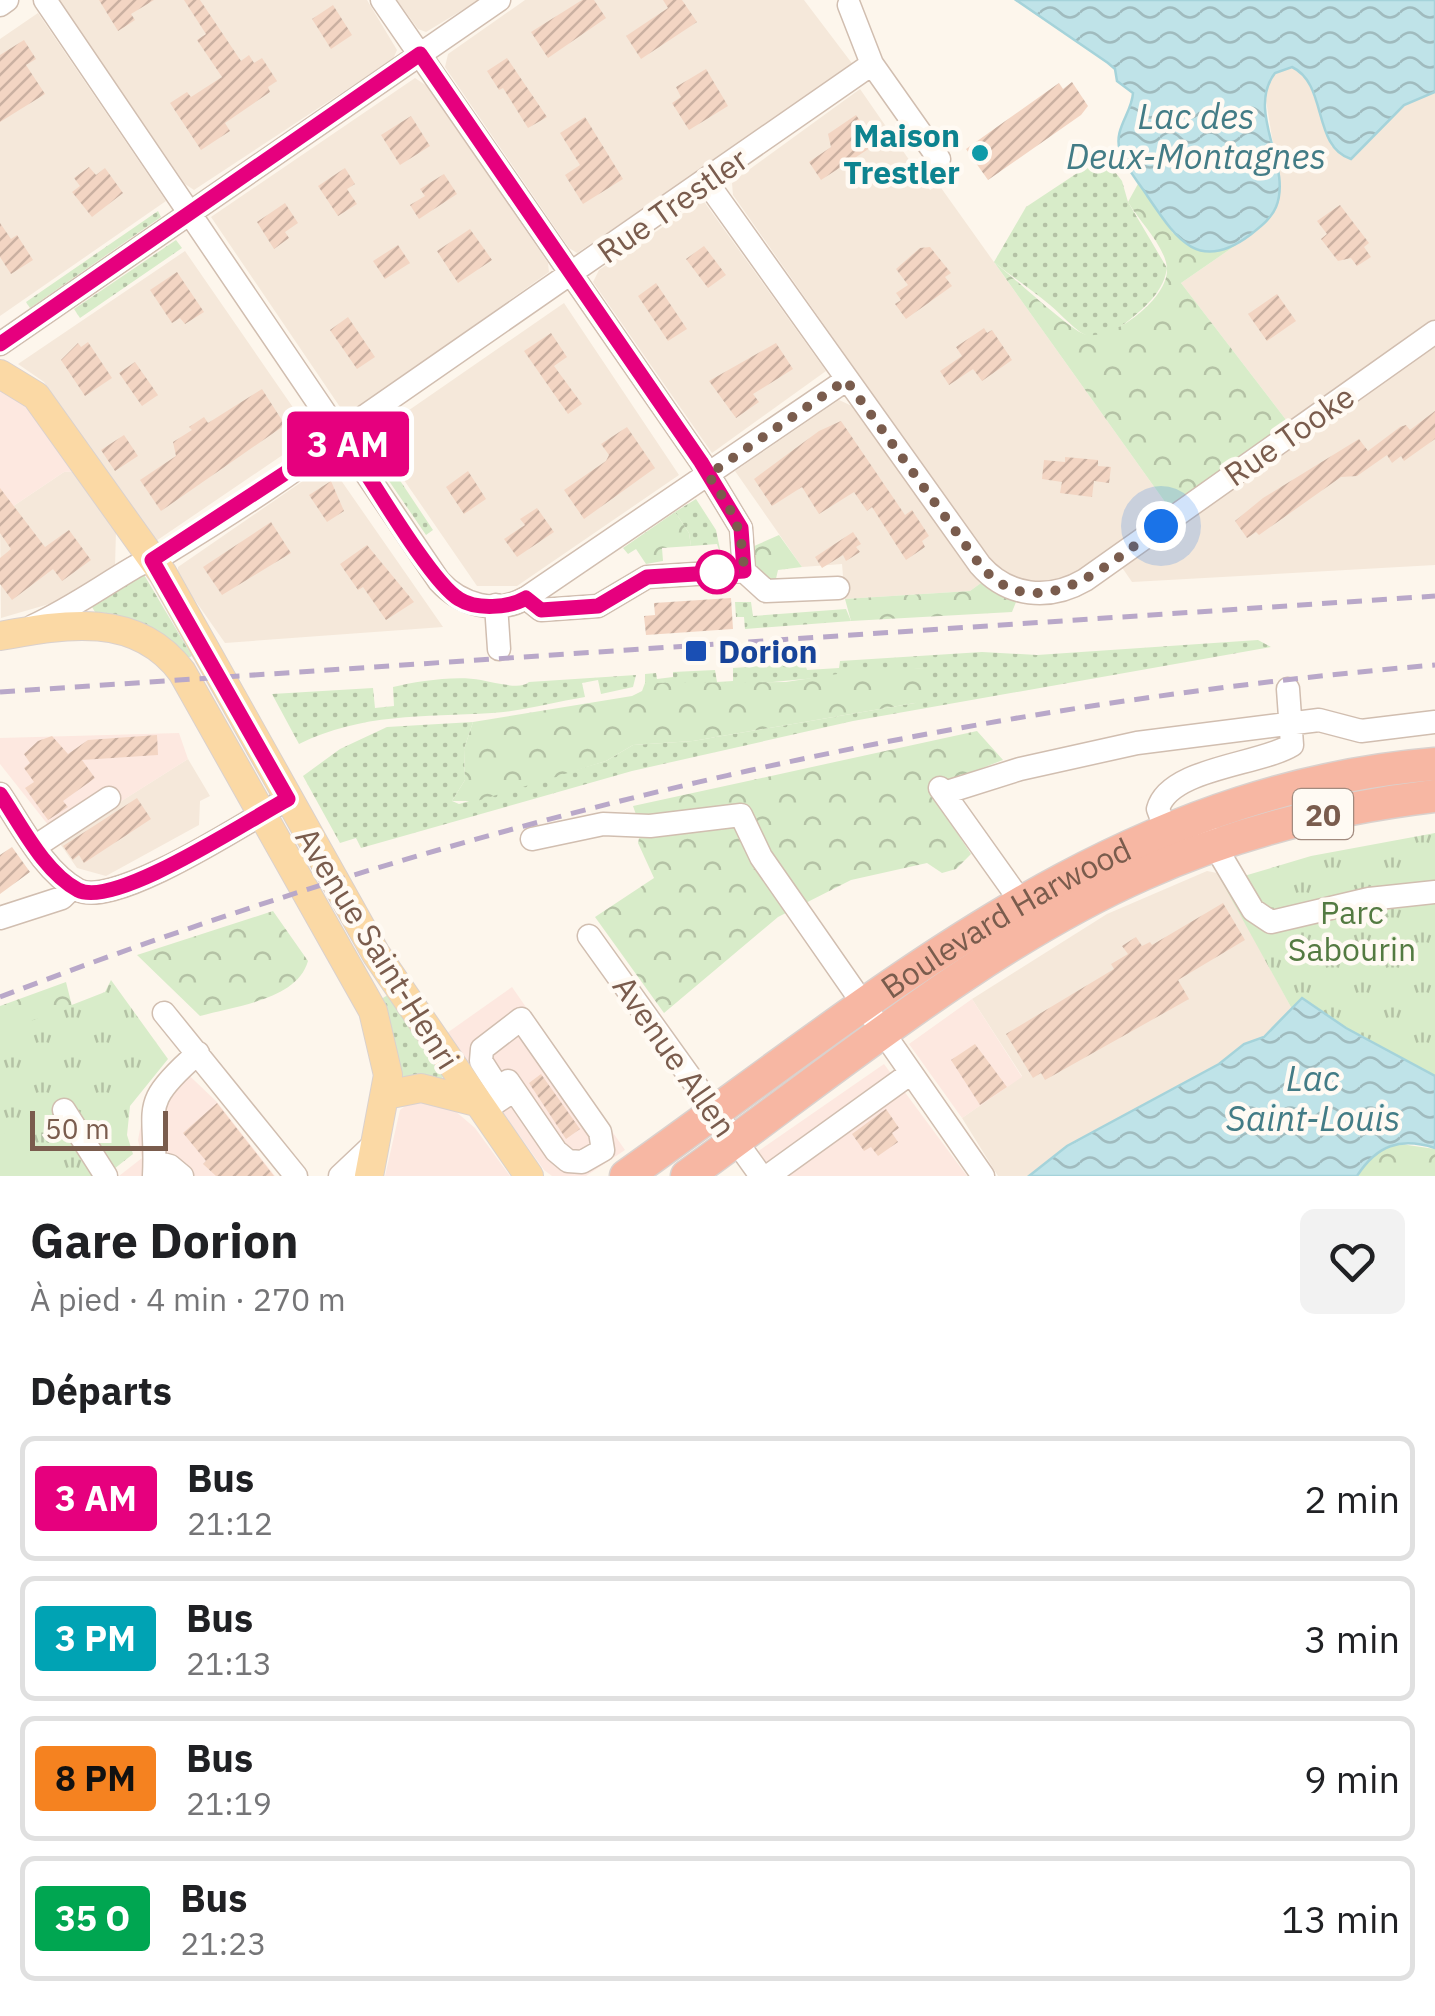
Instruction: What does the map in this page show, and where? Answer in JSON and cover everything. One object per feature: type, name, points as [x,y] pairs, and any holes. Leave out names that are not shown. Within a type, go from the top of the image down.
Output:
[{"type":"highway","name":"Boulevard Harwood","points":[[626,1176],[1019,900],[1198,815],[1319,779],[1435,764]]},
{"type":"highway","name":"Boulevard Harwood","points":[[687,1176],[751,1167],[885,1034],[1040,928],[1141,875],[1215,846],[1325,813],[1435,796]]},
{"type":"main road","name":"Avenue Saint-Henri","points":[[0,374],[36,396],[152,560],[276,806],[529,1176]]},
{"type":"main road","points":[[9,634],[92,624],[125,630],[157,648],[182,672],[276,806],[373,1010],[387,1059],[386,1095],[369,1176]]},
{"type":"main road","points":[[386,1095],[421,1088],[480,1107]]},
{"type":"street","points":[[0,5],[7,0]]},
{"type":"street","points":[[44,0],[448,592],[466,603],[496,605],[526,598],[846,380],[706,181]]},
{"type":"street","points":[[382,0],[708,475],[741,528],[744,571],[766,591],[838,588]]},
{"type":"street","points":[[0,344],[499,0]]},
{"type":"street","points":[[849,5],[872,64],[940,159]]},
{"type":"street","name":"Rue Trestler","points":[[9,634],[80,604],[342,436],[872,64]]},
{"type":"street","name":"Rue Tooke","points":[[846,380],[989,575],[1016,591],[1039,593],[1067,589],[1086,580],[1435,332]]},
{"type":"street","points":[[526,598],[541,610],[592,608],[647,577],[744,571]]},
{"type":"street","points":[[496,605],[500,649]]},
{"type":"street","points":[[1165,828],[1158,809],[1168,792],[1190,780],[1288,747],[1293,741],[1288,689]]},
{"type":"street","points":[[1040,928],[942,791],[1085,752],[1292,723],[1326,720],[1369,731],[1435,722]]},
{"type":"street","points":[[0,794],[36,846],[74,887],[90,895],[118,892],[276,806]]},
{"type":"street","points":[[36,846],[109,798]]},
{"type":"street","points":[[532,839],[603,824],[677,824],[732,813],[748,821],[761,857],[977,1167]]},
{"type":"street","points":[[1198,815],[1253,910],[1279,922],[1369,899],[1435,892]]},
{"type":"street","points":[[0,918],[62,898],[74,887]]},
{"type":"street","name":"Avenue Allen","points":[[589,936],[751,1167]]},
{"type":"street","points":[[164,1013],[296,1176]]},
{"type":"street","points":[[480,1107],[504,1098],[481,1060],[488,1042],[521,1019],[600,1132],[604,1146],[600,1154],[576,1163],[561,1156],[508,1082]]},
{"type":"street","points":[[182,1176],[170,1166],[155,1169],[150,1132],[156,1099],[198,1054]]},
{"type":"street","points":[[751,1167],[911,1073]]},
{"type":"street","points":[[64,1110],[106,1176]]},
{"type":"street","points":[[340,1176],[375,1143]]},
{"type":"street","points":[[600,1154],[614,1176]]},
{"type":"shaded area","points":[[59,0],[367,0],[397,50],[393,59],[194,190],[185,184]]},
{"type":"shaded area","points":[[397,0],[479,0],[426,32],[418,29]]},
{"type":"shaded area","points":[[525,0],[804,0],[854,66],[577,253],[569,248],[445,67],[448,54]]},
{"type":"shaded area","points":[[38,13],[166,201],[0,316],[0,39]]},
{"type":"shaded area","points":[[1292,67],[1307,78],[1332,147],[1370,141],[1404,105],[1435,92],[1435,322],[1290,425],[1181,283],[1239,243],[1278,175],[1265,94],[1275,73]]},
{"type":"shaded area","points":[[415,78],[427,86],[548,263],[549,272],[358,408],[342,410],[211,217]]},
{"type":"shaded area","points":[[860,89],[930,190],[939,185],[1170,509],[1067,580],[1035,583],[1004,574],[987,557],[733,195],[732,183],[739,177]]},
{"type":"shaded area","points":[[703,200],[826,371],[712,453],[593,282],[599,270]]},
{"type":"shaded area","points":[[185,251],[312,435],[156,541],[44,382],[18,364]]},
{"type":"shaded area","points":[[564,303],[679,475],[517,586],[477,586],[373,435]]},
{"type":"shaded area","points":[[1435,341],[1435,565],[1132,582],[1121,566]]},
{"type":"shaded area","points":[[0,388],[30,409],[75,471],[64,472],[0,515]]},
{"type":"shaded area","points":[[839,400],[852,406],[981,583],[970,591],[845,599],[842,564],[802,567],[735,471]]},
{"type":"shaded area","points":[[329,463],[443,627],[225,643],[178,576],[178,567]]},
{"type":"shaded area","points":[[75,471],[116,531],[115,566],[56,602],[1,618],[0,515],[64,472]]},
{"type":"shaded area","points":[[179,733],[188,759],[60,840],[0,764],[0,738]]},
{"type":"shaded area","points":[[188,759],[210,796],[200,801],[199,825],[106,876],[77,868],[58,841]]},
{"type":"shaded area","points":[[1207,871],[1217,873],[1223,881],[1292,1009],[1264,1037],[1244,1044],[1219,1064],[1067,1146],[1029,1176],[998,1176],[962,1118],[1022,1076],[972,999],[1107,914]]},
{"type":"shaded area","points":[[512,987],[625,1150],[586,1176],[552,1176],[544,1170],[447,1033]]},
{"type":"shaded area","points":[[972,999],[1022,1077],[962,1118],[909,1044]]},
{"type":"shaded area","points":[[174,1061],[217,1102],[275,1176],[119,1176],[142,1158],[138,1140],[146,1098]]},
{"type":"shaded area","points":[[884,1064],[967,1176],[774,1176],[757,1152]]},
{"type":"shaded area","points":[[413,1100],[454,1110],[475,1128],[510,1176],[385,1176],[400,1110]]},
{"type":"green space","points":[[1103,156],[1122,181],[1128,202],[1167,268],[1159,289],[1145,307],[1118,328],[1096,337],[1080,331],[994,262],[1026,207]]},
{"type":"green space","points":[[1139,182],[1173,233],[1221,250],[1239,243],[1181,283],[1290,425],[1170,509],[994,262],[1084,334],[1109,332],[1123,325],[1159,293],[1167,269],[1157,243],[1128,202]]},
{"type":"green space","points":[[158,211],[161,217],[30,308],[26,302]]},
{"type":"green space","points":[[176,240],[182,248],[80,318],[74,309]]},
{"type":"green space","points":[[371,437],[433,530],[426,535],[363,443]]},
{"type":"green space","points":[[696,499],[716,530],[722,559],[717,544],[691,546],[689,533],[675,512]]},
{"type":"green space","points":[[675,512],[689,533],[691,546],[662,548],[663,561],[646,564],[636,549],[628,554],[623,548]]},
{"type":"green space","points":[[779,535],[802,567],[778,570],[775,583],[756,573],[752,547]]},
{"type":"green space","points":[[143,573],[192,656],[186,659],[156,633],[133,621],[95,612],[92,607]]},
{"type":"green space","points":[[981,583],[1016,602],[1012,612],[851,621],[845,599],[970,591]]},
{"type":"green space","points":[[735,602],[751,602],[753,616],[846,609],[851,621],[745,629],[744,617],[736,617]]},
{"type":"green space","points":[[1258,640],[1271,647],[853,721],[632,771],[361,848],[356,838],[340,843],[303,776],[340,749],[387,727],[473,722],[464,749],[465,780],[452,801],[459,804],[606,761],[633,745],[693,741],[915,703],[924,668],[762,683],[645,683],[645,674],[656,673],[657,679],[673,677],[673,672],[715,670],[717,682],[733,681],[733,668],[805,663],[807,670],[839,668],[840,661],[982,652],[1037,655]]},
{"type":"green space","points":[[925,668],[931,690],[915,703],[693,741],[633,745],[606,761],[571,772],[477,801],[452,801],[465,780],[464,749],[473,722],[632,696],[642,691],[645,683],[786,682],[863,670]]},
{"type":"green space","points":[[636,675],[633,687],[601,694],[598,680],[582,683],[585,697],[504,712],[370,722],[299,744],[272,694],[373,688],[375,708],[394,706],[393,687],[425,681],[471,679],[515,686]]},
{"type":"green space","points":[[977,731],[1003,760],[928,789],[971,854],[956,869],[942,873],[927,863],[851,880],[778,917],[664,1013],[595,917],[654,878],[638,843],[641,829],[633,806]]},
{"type":"green space","name":"Parc Sabourin","points":[[1435,833],[1435,1076],[1346,1028],[1302,998],[1292,1009],[1217,873],[1244,876],[1311,856]]},
{"type":"green space","points":[[273,911],[308,961],[291,985],[263,999],[200,1016],[137,955]]},
{"type":"green space","points":[[111,980],[168,1059],[130,1106],[127,1135],[133,1154],[105,1176],[0,1176],[0,1033],[105,992]]},
{"type":"green space","points":[[66,982],[79,1034],[0,1136],[0,1006]]},
{"type":"green space","points":[[388,995],[443,1077],[439,1082],[401,1080],[392,1028],[381,999]]},
{"type":"green space","points":[[22,1121],[59,1176],[0,1176],[0,1136]]},
{"type":"green space","points":[[1394,1143],[1435,1149],[1435,1176],[1357,1176],[1375,1152]]},
{"type":"water","name":"Lac des Deux-Montagnes","points":[[1016,0],[1435,0],[1435,92],[1404,105],[1351,159],[1330,142],[1303,75],[1292,67],[1275,73],[1267,88],[1265,105],[1279,174],[1276,207],[1261,226],[1232,246],[1202,251],[1190,246],[1168,226],[1122,157],[1119,135],[1133,93],[1117,81],[1115,69],[1108,63]]},
{"type":"water","name":"Lac Saint-Louis","points":[[1302,998],[1346,1028],[1435,1076],[1435,1148],[1411,1143],[1390,1146],[1373,1157],[1357,1176],[1029,1176],[1067,1146],[1219,1064],[1244,1044],[1264,1037]]},
{"type":"building","points":[[99,0],[154,0],[131,14],[135,20],[118,31]]},
{"type":"building","points":[[184,0],[200,0],[241,61],[249,55],[254,63],[262,58],[277,81],[268,87],[270,92],[225,123],[230,131],[201,150],[170,103],[187,92],[191,97],[222,77],[197,40],[206,34]]},
{"type":"building","points":[[582,0],[594,0],[606,18],[548,58],[531,32]]},
{"type":"building","points":[[663,0],[682,0],[697,22],[641,59],[626,36],[668,8]]},
{"type":"building","points":[[333,5],[352,35],[331,49],[312,19]]},
{"type":"building","points":[[24,40],[36,59],[26,65],[45,94],[0,122],[0,55]]},
{"type":"building","points":[[507,58],[547,117],[528,128],[503,88],[499,90],[487,71]]},
{"type":"building","points":[[706,69],[728,106],[689,130],[672,103],[681,97],[676,87]]},
{"type":"building","points":[[1072,82],[1088,106],[1081,115],[988,180],[966,149],[1059,83],[1063,89]]},
{"type":"building","points":[[856,115],[876,144],[821,180],[809,162],[831,147],[828,134]]},
{"type":"building","points":[[411,116],[430,146],[400,165],[381,135]]},
{"type":"building","points":[[585,117],[623,179],[583,204],[565,175],[580,165],[560,133]]},
{"type":"building","points":[[89,167],[96,175],[105,168],[123,193],[92,217],[72,192],[80,186],[74,178]]},
{"type":"building","points":[[345,168],[355,184],[347,189],[357,204],[338,216],[318,186]]},
{"type":"building","points":[[444,174],[457,194],[419,219],[410,205],[425,196],[420,189]]},
{"type":"building","points":[[285,203],[298,223],[285,232],[289,238],[274,249],[257,222]]},
{"type":"building","points":[[1340,205],[1369,243],[1364,247],[1371,257],[1357,266],[1351,258],[1338,261],[1321,239],[1327,234],[1317,221]]},
{"type":"building","points":[[0,223],[11,239],[17,235],[33,260],[11,274],[0,257]]},
{"type":"building","points":[[470,229],[492,260],[458,283],[437,251]]},
{"type":"building","points":[[398,245],[410,263],[385,279],[373,261]]},
{"type":"building","points":[[704,246],[726,275],[708,288],[686,259]]},
{"type":"building","points":[[930,247],[951,273],[945,277],[952,286],[906,319],[895,304],[901,300],[896,293],[908,285],[896,269],[920,248]]},
{"type":"building","points":[[177,272],[204,312],[185,324],[180,318],[172,323],[150,290]]},
{"type":"building","points":[[656,283],[687,329],[668,341],[638,296]]},
{"type":"building","points":[[1277,294],[1296,321],[1267,341],[1248,314]]},
{"type":"building","points":[[348,317],[375,357],[357,369],[330,330]]},
{"type":"building","points":[[984,328],[987,333],[992,330],[1012,360],[982,381],[973,369],[949,385],[940,371],[962,356],[956,347]]},
{"type":"building","points":[[551,333],[567,357],[554,366],[582,404],[568,414],[524,351]]},
{"type":"building","points":[[88,342],[112,378],[85,396],[61,360],[78,343],[81,347]]},
{"type":"building","points":[[776,343],[793,369],[753,394],[759,402],[736,418],[709,381]]},
{"type":"building","points":[[135,362],[158,395],[142,406],[119,373]]},
{"type":"building","points":[[262,389],[285,425],[161,511],[140,480],[176,456],[173,442],[192,430],[189,427],[204,417],[208,423]]},
{"type":"building","points":[[1435,411],[1435,439],[1404,461],[1401,456],[1392,463],[1387,455],[1357,476],[1341,477],[1259,535],[1256,532],[1247,538],[1235,521],[1263,498],[1359,439],[1368,451],[1400,427],[1406,425],[1410,430]]},
{"type":"building","points":[[841,421],[905,515],[912,510],[929,536],[922,541],[925,547],[906,560],[872,507],[867,511],[854,492],[819,514],[802,487],[772,506],[754,479],[819,431]]},
{"type":"building","points":[[627,427],[655,468],[584,519],[564,490],[606,461],[609,455],[601,444]]},
{"type":"building","points":[[124,435],[138,456],[115,471],[101,450]]},
{"type":"building","points":[[1065,457],[1098,460],[1098,466],[1111,467],[1109,483],[1094,481],[1092,497],[1060,493],[1062,482],[1042,479],[1044,460],[1065,462]]},
{"type":"building","points":[[468,471],[486,499],[464,514],[446,487]]},
{"type":"building","points":[[331,481],[344,511],[327,522],[309,495]]},
{"type":"building","points":[[0,488],[45,547],[69,530],[91,560],[62,581],[53,569],[12,600],[0,584],[0,558],[11,549],[0,533]]},
{"type":"building","points":[[537,508],[554,532],[517,557],[504,539],[525,525],[520,519]]},
{"type":"building","points":[[271,522],[291,553],[222,595],[203,567]]},
{"type":"building","points":[[853,532],[861,544],[856,547],[860,552],[846,561],[843,555],[822,568],[815,557]]},
{"type":"building","points":[[367,545],[414,602],[386,620],[363,587],[358,590],[340,564]]},
{"type":"building","points":[[731,598],[733,629],[646,635],[644,616],[655,615],[654,603]]},
{"type":"building","points":[[157,735],[158,755],[82,760],[95,778],[63,801],[68,807],[48,820],[25,788],[34,782],[24,768],[30,763],[24,754],[38,741],[52,736],[68,754],[88,740]]},
{"type":"building","points":[[137,798],[151,819],[84,863],[79,855],[73,860],[63,846]]},
{"type":"building","points":[[12,847],[30,872],[0,894],[0,855]]},
{"type":"building","points":[[1223,903],[1245,940],[1178,980],[1189,999],[1045,1080],[1041,1073],[1033,1078],[1006,1034],[1114,969],[1111,964],[1128,954],[1122,946],[1136,937],[1142,946],[1150,942],[1152,945]]},
{"type":"building","points":[[975,1044],[1007,1087],[980,1105],[951,1060]]},
{"type":"building","points":[[541,1074],[580,1129],[566,1139],[529,1083]]},
{"type":"building","points":[[217,1103],[274,1176],[216,1176],[203,1164],[206,1161],[183,1133]]},
{"type":"building","points":[[886,1109],[899,1128],[892,1133],[898,1142],[878,1156],[871,1147],[864,1151],[852,1134]]},
{"type":"railway","points":[[0,692],[1435,596]]},
{"type":"railway","points":[[0,997],[350,876],[527,825],[706,780],[886,742],[1068,710],[1251,684],[1435,665]]},
{"type":"bus line","points":[[0,344],[420,54],[701,462],[741,528],[744,571],[647,577],[592,608],[541,610],[526,598],[508,605],[466,603],[439,580],[342,436],[321,454],[291,469],[152,560],[288,799],[129,887],[90,895],[56,872],[0,794]]},
{"type":"place","name":"Maison Trestler","points":[[980,153]]},
{"type":"place","name":"Dorion","points":[[696,651]]},
{"type":"route","points":[[717,572],[744,571],[742,536],[738,522],[708,475],[846,380],[996,582],[1016,591],[1067,589],[1086,580],[1161,526]]}]
